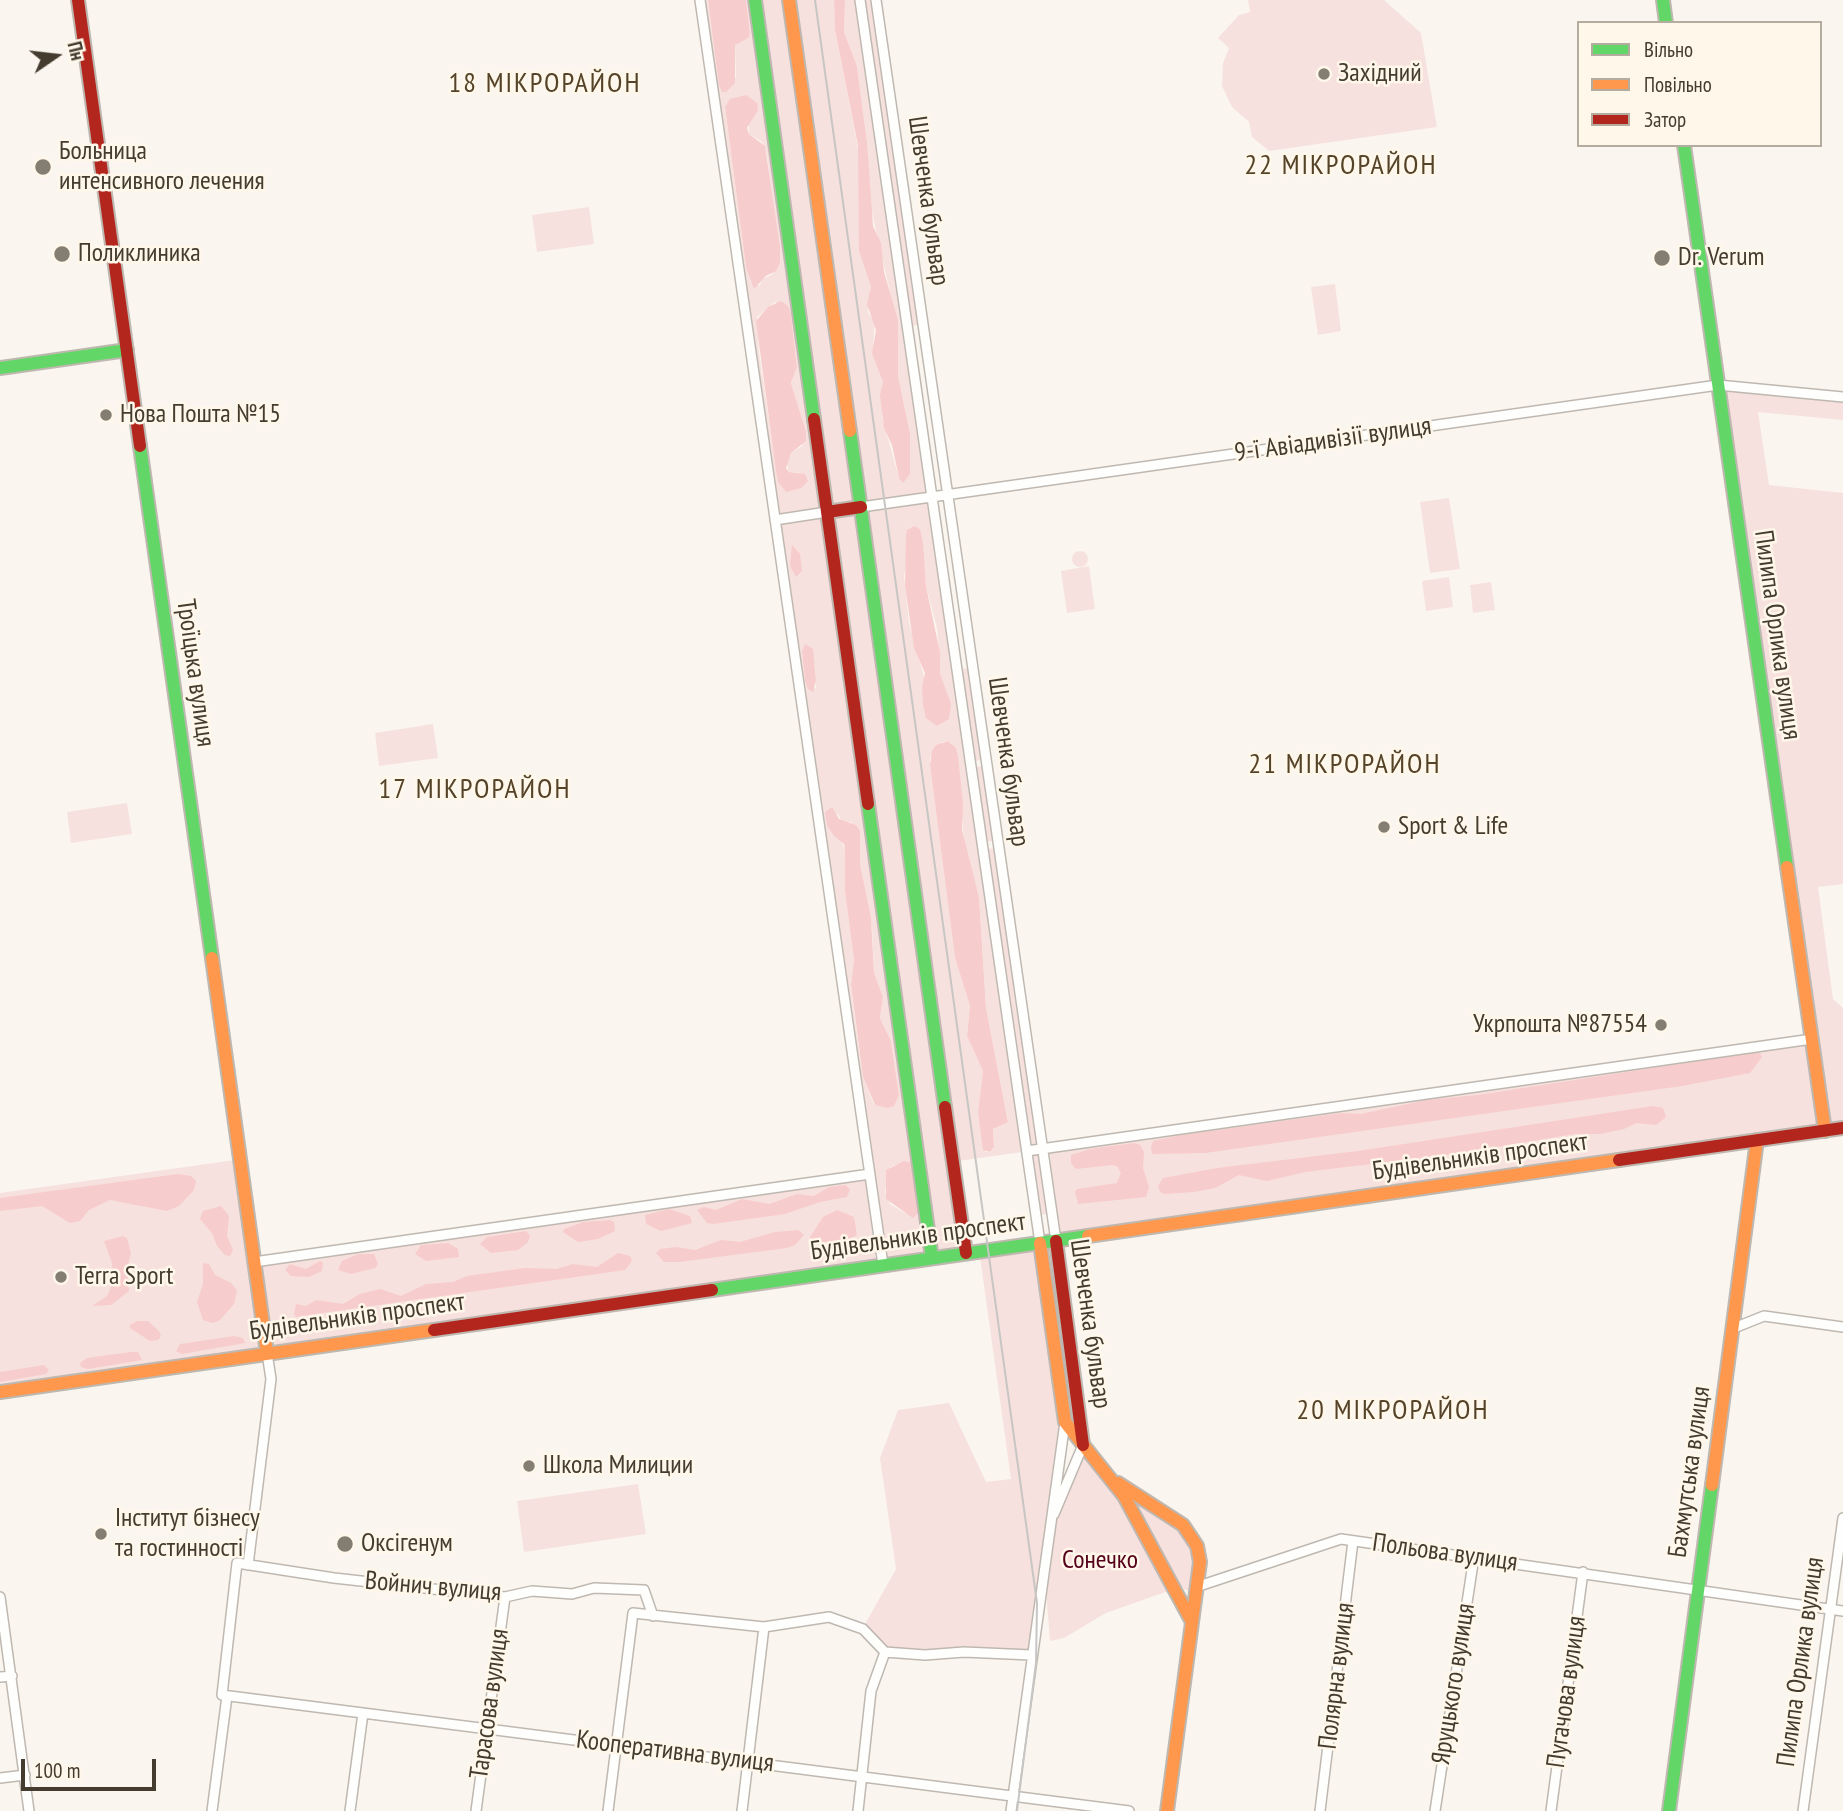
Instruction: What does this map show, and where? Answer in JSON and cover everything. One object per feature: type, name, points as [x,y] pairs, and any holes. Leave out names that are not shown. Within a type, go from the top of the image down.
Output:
[{"type":"main road","name":"Троїцька вулиця","points":[[78,0],[267,1353]]},
{"type":"main road","points":[[755,0],[932,1258]]},
{"type":"main road","points":[[789,0],[966,1253]]},
{"type":"main road","points":[[1663,0],[1666,21]]},
{"type":"main road","name":"Пилипа Орлика вулиця","points":[[1684,147],[1825,1130]]},
{"type":"main road","points":[[0,368],[127,350]]},
{"type":"main road","points":[[827,512],[861,508]]},
{"type":"main road","name":"Будівельників проспект","points":[[0,1391],[1843,1128]]},
{"type":"main road","name":"Бахмутська вулиця","points":[[1669,1811],[1757,1140]]},
{"type":"main road","name":"Шевченка бульвар","points":[[1055,1241],[1083,1445]]},
{"type":"main road","name":"Шевченка бульвар","points":[[1040,1243],[1065,1422]]},
{"type":"main road","points":[[1065,1422],[1112,1479],[1146,1534],[1192,1622]]},
{"type":"main road","points":[[1112,1479],[1183,1525],[1197,1546],[1199,1586],[1167,1811]]},
{"type":"street","points":[[700,0],[883,1265]]},
{"type":"street","name":"Шевченка бульвар","points":[[860,0],[1040,1243]]},
{"type":"street","name":"Шевченка бульвар","points":[[876,0],[1055,1241]]},
{"type":"street","points":[[907,330],[923,327]]},
{"type":"street","name":"9-ї Авіадивізії вулиця","points":[[861,508],[1718,385],[1843,397]]},
{"type":"street","points":[[775,520],[827,512]]},
{"type":"street","points":[[955,667],[971,664]]},
{"type":"street","points":[[1027,1151],[1812,1039]]},
{"type":"street","points":[[254,1262],[870,1174]]},
{"type":"street","points":[[1734,1328],[1764,1316],[1843,1327]]},
{"type":"street","points":[[248,1565],[271,1379],[267,1353]]},
{"type":"street","name":"Шевченка бульвар","points":[[1011,1811],[1065,1422]]},
{"type":"street","name":"Шевченка бульвар","points":[[1050,1525],[1083,1445]]},
{"type":"street","name":"Пилипа Орлика вулиця","points":[[1803,1811],[1843,1518]]},
{"type":"street","name":"Польова вулиця","points":[[1199,1586],[1341,1539],[1843,1611]]},
{"type":"street","name":"Полярна вулиця","points":[[1320,1811],[1353,1541]]},
{"type":"street","name":"Яруцького вулиця","points":[[1435,1811],[1474,1557]]},
{"type":"street","name":"Войнич вулиця","points":[[224,1696],[237,1563],[505,1597],[532,1591],[572,1594],[594,1588],[644,1590],[653,1615]]},
{"type":"street","name":"Пугачова вулиця","points":[[1551,1811],[1583,1572]]},
{"type":"street","points":[[0,1597],[29,1811]]},
{"type":"street","name":"Тарасова вулиця","points":[[476,1811],[505,1597]]},
{"type":"street","points":[[608,1811],[633,1613],[764,1627],[811,1618],[838,1619],[863,1629],[885,1651],[925,1655],[1031,1655]]},
{"type":"street","points":[[742,1811],[764,1627]]},
{"type":"street","points":[[858,1811],[871,1691],[885,1651]]},
{"type":"street","points":[[0,1677],[12,1675]]},
{"type":"street","points":[[212,1811],[224,1696]]},
{"type":"street","name":"Кооперативна вулиця","points":[[224,1696],[1129,1811]]},
{"type":"street","points":[[350,1811],[363,1713]]},
{"type":"street","points":[[0,1778],[25,1775]]},
{"type":"green space","points":[[705,0],[708,0],[722,92],[726,92],[736,77],[735,45],[750,33],[746,0],[750,0],[822,509],[780,515]],"holes":[[[725,107],[754,116],[749,121],[749,134],[762,142],[767,155],[780,263],[759,286],[746,267]],[[775,302],[791,314],[797,367],[791,383],[806,431],[802,446],[791,453],[786,461],[789,472],[800,473],[778,482],[759,352],[757,317]]]},
{"type":"green space","points":[[759,0],[785,0],[856,504],[831,507]]},
{"type":"green space","points":[[794,0],[834,0],[835,30],[860,159],[859,251],[871,287],[868,312],[875,323],[873,343],[883,382],[882,417],[899,478],[910,474],[910,433],[898,376],[898,328],[869,199],[867,142],[857,66],[844,32],[845,0],[855,0],[926,494],[865,503]]},
{"type":"green space","points":[[864,0],[873,0],[919,325],[910,326]]},
{"type":"green space","name":"Західний","points":[[1248,0],[1384,0],[1421,33],[1437,127],[1269,151],[1252,137],[1249,122],[1232,107],[1222,86],[1223,63],[1229,48],[1218,38],[1239,15],[1250,12]]},
{"type":"green space","points":[[589,207],[594,244],[537,252],[532,215]]},
{"type":"green space","points":[[1335,284],[1341,331],[1318,335],[1311,287]]},
{"type":"green space","points":[[1724,389],[1843,402],[1843,420],[1758,412],[1769,485],[1843,493],[1843,884],[1818,887],[1833,999],[1843,1008],[1843,1123],[1830,1125]]},
{"type":"green space","points":[[1449,498],[1460,569],[1430,573],[1420,502]]},
{"type":"green space","points":[[927,502],[1022,1152],[958,1161],[866,511]],"holes":[[[910,527],[920,529],[926,586],[937,628],[940,673],[948,696],[925,680],[909,623],[904,576],[908,556],[906,535]],[[948,741],[952,744],[960,783],[964,845],[979,897],[986,1008],[1008,1121],[993,1129],[994,1147],[990,1152],[986,1152],[982,1145],[978,1112],[983,1071],[967,1036],[970,1006],[955,958],[930,765],[930,758],[942,742]]]},
{"type":"green space","points":[[857,512],[961,1249],[936,1253],[832,516]]},
{"type":"green space","points":[[823,517],[927,1254],[887,1259],[781,523]],"holes":[[[802,652],[815,665],[816,689],[805,681]],[[837,813],[842,822],[851,822],[860,840],[860,864],[872,928],[874,974],[883,997],[880,1018],[891,1041],[899,1095],[874,1105],[863,1077],[853,1003],[851,985],[854,960],[845,892],[845,850],[840,839],[834,836]],[[907,1161],[912,1170],[918,1205],[905,1213],[890,1204],[885,1192],[890,1167]]]},
{"type":"green space","points":[[1077,551],[1083,551],[1088,559],[1086,565],[1077,567],[1072,562],[1072,556]]},
{"type":"green space","points":[[1089,566],[1095,609],[1067,613],[1061,571]]},
{"type":"green space","points":[[1449,577],[1453,607],[1426,611],[1422,581]]},
{"type":"green space","points":[[1491,582],[1495,610],[1473,613],[1470,585]]},
{"type":"green space","points":[[968,668],[982,760],[973,761],[959,669]]},
{"type":"green space","points":[[433,724],[438,758],[379,766],[375,733]]},
{"type":"green space","points":[[983,766],[994,841],[986,842],[974,767]]},
{"type":"green space","points":[[127,803],[132,834],[71,843],[67,812]]},
{"type":"green space","points":[[995,848],[1039,1146],[1030,1147],[987,849]]},
{"type":"green space","points":[[1807,1044],[1819,1126],[1060,1235],[1049,1152]]},
{"type":"green space","points":[[1040,1153],[1048,1214],[1040,1215],[1031,1154]]},
{"type":"green space","points":[[235,1160],[262,1349],[0,1386],[0,1193]]},
{"type":"green space","points":[[865,1179],[876,1261],[272,1347],[261,1266]]},
{"type":"green space","points":[[1036,1249],[1059,1422],[1028,1652],[925,1652],[887,1648],[864,1626],[896,1569],[880,1458],[898,1410],[949,1403],[986,1482],[1011,1479],[980,1257]]},
{"type":"green space","points":[[1056,1270],[1076,1417],[1067,1418],[1048,1271]]},
{"type":"green space","name":"Сонечко","points":[[1084,1451],[1110,1481],[1174,1589],[1106,1613],[1064,1638],[1050,1641],[1045,1578],[1053,1525]]},
{"type":"green space","points":[[638,1484],[646,1534],[524,1552],[517,1501]]},
{"type":"green space","points":[[1127,1493],[1168,1518],[1188,1538],[1196,1562],[1192,1591],[1185,1590],[1177,1580]]},
{"type":"shaded area","points":[[708,0],[746,0],[750,33],[748,38],[735,45],[735,83],[726,92],[722,92],[719,85]]},
{"type":"shaded area","points":[[834,0],[845,0],[844,32],[857,66],[867,142],[873,226],[881,243],[884,272],[898,320],[898,376],[910,433],[910,474],[903,483],[899,478],[892,445],[884,428],[880,395],[883,382],[872,353],[876,330],[867,304],[871,287],[859,251],[858,146],[835,30]]},
{"type":"shaded area","points":[[746,95],[757,103],[758,110],[747,128],[749,134],[765,146],[780,247],[780,263],[776,271],[766,276],[754,289],[746,267],[725,107],[730,99]]},
{"type":"shaded area","points":[[781,301],[788,306],[791,314],[797,367],[791,383],[806,431],[806,441],[791,453],[786,468],[789,472],[805,474],[808,481],[801,488],[786,492],[778,482],[776,471],[756,321],[768,307]]},
{"type":"shaded area","points":[[914,526],[920,529],[923,543],[926,586],[940,653],[940,673],[951,704],[949,719],[937,726],[926,718],[923,705],[922,687],[925,673],[914,648],[905,586],[906,535],[907,530]]},
{"type":"shaded area","points":[[792,545],[800,554],[802,571],[796,577],[790,566]]},
{"type":"shaded area","points":[[805,644],[813,649],[816,681],[813,692],[808,689],[805,681],[802,652]]},
{"type":"shaded area","points":[[948,741],[956,748],[958,756],[963,804],[962,830],[979,897],[986,1008],[1008,1122],[993,1129],[994,1147],[990,1152],[983,1150],[982,1145],[978,1112],[983,1071],[967,1036],[970,1006],[955,958],[930,765],[932,751],[936,745]]},
{"type":"shaded area","points":[[832,807],[839,819],[856,825],[860,831],[860,864],[871,918],[874,973],[883,997],[880,1018],[891,1041],[899,1095],[894,1106],[888,1108],[875,1105],[863,1077],[851,985],[854,960],[845,892],[845,850],[844,844],[834,836],[827,825],[825,812]]},
{"type":"shaded area","points":[[1760,1053],[1762,1057],[1750,1073],[1682,1086],[1205,1153],[1152,1154],[1153,1141],[1181,1135],[1341,1113],[1361,1114],[1426,1100],[1478,1095]]},
{"type":"shaded area","points":[[1653,1106],[1663,1108],[1666,1117],[1656,1125],[1636,1123],[1624,1129],[1600,1134],[1575,1134],[1454,1154],[1305,1172],[1267,1181],[1239,1175],[1215,1188],[1194,1192],[1164,1194],[1158,1186],[1163,1178],[1217,1168],[1358,1151]]},
{"type":"shaded area","points":[[1134,1143],[1140,1145],[1144,1152],[1143,1168],[1149,1187],[1146,1197],[1078,1204],[1075,1192],[1077,1189],[1117,1183],[1121,1173],[1117,1166],[1112,1165],[1076,1169],[1071,1163],[1071,1155],[1090,1149]]},
{"type":"shaded area","points":[[904,1161],[910,1162],[918,1205],[918,1213],[913,1218],[886,1199],[886,1170]]},
{"type":"shaded area","points":[[178,1174],[191,1176],[196,1181],[194,1190],[179,1206],[167,1211],[110,1200],[89,1210],[80,1221],[70,1223],[42,1206],[0,1211],[0,1198]]},
{"type":"shaded area","points":[[845,1185],[850,1189],[847,1197],[820,1202],[785,1214],[713,1224],[707,1223],[697,1210],[704,1207],[716,1210],[742,1199],[769,1204],[797,1194],[814,1196],[829,1187]]},
{"type":"shaded area","points":[[221,1206],[229,1216],[227,1236],[233,1250],[230,1256],[225,1255],[217,1246],[212,1233],[200,1219],[203,1211]]},
{"type":"shaded area","points":[[669,1209],[690,1216],[692,1223],[661,1231],[646,1224],[645,1215]]},
{"type":"shaded area","points":[[837,1210],[854,1217],[857,1235],[845,1241],[813,1243],[810,1237],[823,1217]]},
{"type":"shaded area","points":[[583,1222],[614,1222],[615,1231],[598,1239],[578,1242],[563,1232],[564,1229]]},
{"type":"shaded area","points":[[798,1230],[804,1235],[795,1245],[787,1248],[679,1262],[664,1262],[656,1253],[660,1249],[676,1247],[695,1250],[721,1240],[740,1242],[775,1232]]},
{"type":"shaded area","points":[[526,1231],[530,1236],[528,1242],[518,1250],[491,1253],[480,1244],[487,1237]]},
{"type":"shaded area","points":[[123,1236],[127,1238],[131,1253],[127,1269],[129,1291],[111,1305],[92,1306],[107,1296],[113,1283],[112,1263],[104,1241]]},
{"type":"shaded area","points":[[448,1243],[458,1249],[459,1257],[426,1261],[415,1254],[421,1245]]},
{"type":"shaded area","points":[[618,1253],[630,1256],[632,1261],[625,1270],[296,1317],[294,1314],[296,1304],[306,1306],[316,1300],[343,1304],[360,1294],[380,1289],[401,1296],[426,1284],[453,1282],[467,1276],[525,1268],[557,1269],[573,1264],[597,1267]]},
{"type":"shaded area","points":[[358,1254],[374,1254],[378,1264],[375,1268],[351,1274],[338,1270],[342,1261]]},
{"type":"shaded area","points":[[320,1261],[323,1263],[322,1271],[309,1277],[291,1276],[285,1270],[290,1264],[306,1269]]},
{"type":"shaded area","points":[[203,1263],[209,1264],[215,1275],[231,1283],[237,1290],[234,1304],[220,1320],[213,1323],[203,1320],[197,1302],[203,1284]]},
{"type":"shaded area","points":[[137,1321],[148,1321],[159,1331],[161,1336],[158,1340],[150,1341],[130,1328],[130,1325]]},
{"type":"shaded area","points":[[234,1336],[243,1338],[245,1343],[182,1354],[176,1351],[180,1344]]},
{"type":"shaded area","points":[[138,1352],[142,1360],[88,1369],[81,1367],[80,1363],[87,1358]]},
{"type":"shaded area","points":[[44,1365],[49,1370],[46,1374],[0,1382],[0,1372]]},
{"type":"tram line","points":[[815,0],[1037,1603],[1036,1663],[1017,1811]]},
{"type":"traffic: fast","points":[[755,0],[814,419]]},
{"type":"traffic: fast","points":[[1663,0],[1666,21]]},
{"type":"traffic: fast","points":[[1684,147],[1787,867]]},
{"type":"traffic: fast","points":[[0,368],[127,350]]},
{"type":"traffic: fast","points":[[850,431],[945,1107]]},
{"type":"traffic: fast","points":[[140,446],[212,958]]},
{"type":"traffic: fast","points":[[868,804],[932,1258]]},
{"type":"traffic: fast","points":[[712,1290],[1088,1236]]},
{"type":"traffic: fast","points":[[1669,1811],[1712,1485]]},
{"type":"traffic: slow","points":[[789,0],[850,431]]},
{"type":"traffic: slow","points":[[1787,867],[1825,1131]]},
{"type":"traffic: slow","points":[[212,958],[267,1353]]},
{"type":"traffic: slow","points":[[1712,1485],[1757,1140]]},
{"type":"traffic: slow","points":[[1088,1236],[1619,1160]]},
{"type":"traffic: slow","points":[[1040,1243],[1065,1422],[1124,1496],[1192,1622]]},
{"type":"traffic: slow","points":[[0,1392],[434,1330]]},
{"type":"traffic: slow","points":[[1118,1483],[1183,1525],[1197,1546],[1200,1562],[1167,1811]]},
{"type":"traffic: jam","points":[[78,0],[140,446]]},
{"type":"traffic: jam","points":[[814,419],[868,804]]},
{"type":"traffic: jam","points":[[827,512],[861,507]]},
{"type":"traffic: jam","points":[[945,1107],[966,1253]]},
{"type":"traffic: jam","points":[[1619,1160],[1843,1128]]},
{"type":"traffic: jam","points":[[1056,1241],[1083,1445]]},
{"type":"traffic: jam","points":[[434,1330],[712,1290]]},
{"type":"place","name":"Західний","points":[[1324,74]]},
{"type":"place","name":"Больница интенсивного лечения","points":[[43,167]]},
{"type":"place","name":"Поликлиника","points":[[62,254]]},
{"type":"place","name":"Dr. Verum","points":[[1662,258]]},
{"type":"place","name":"Нова Пошта №15","points":[[106,415]]},
{"type":"place","name":"Sport & Life","points":[[1384,827]]},
{"type":"place","name":"Укрпошта №87554","points":[[1661,1025]]},
{"type":"place","name":"Terra Sport","points":[[61,1277]]},
{"type":"place","name":"Школа Милиции","points":[[529,1466]]},
{"type":"place","name":"Інститут бізнесу та гостинності","points":[[101,1534]]},
{"type":"place","name":"Оксігенум","points":[[345,1544]]},
{"type":"district","name":"18 МІКРОРАЙОН","points":[[545,84]]},
{"type":"district","name":"22 МІКРОРАЙОН","points":[[1341,166]]},
{"type":"district","name":"21 МІКРОРАЙОН","points":[[1345,765]]},
{"type":"district","name":"17 МІКРОРАЙОН","points":[[475,790]]},
{"type":"district","name":"20 МІКРОРАЙОН","points":[[1393,1411]]}]
